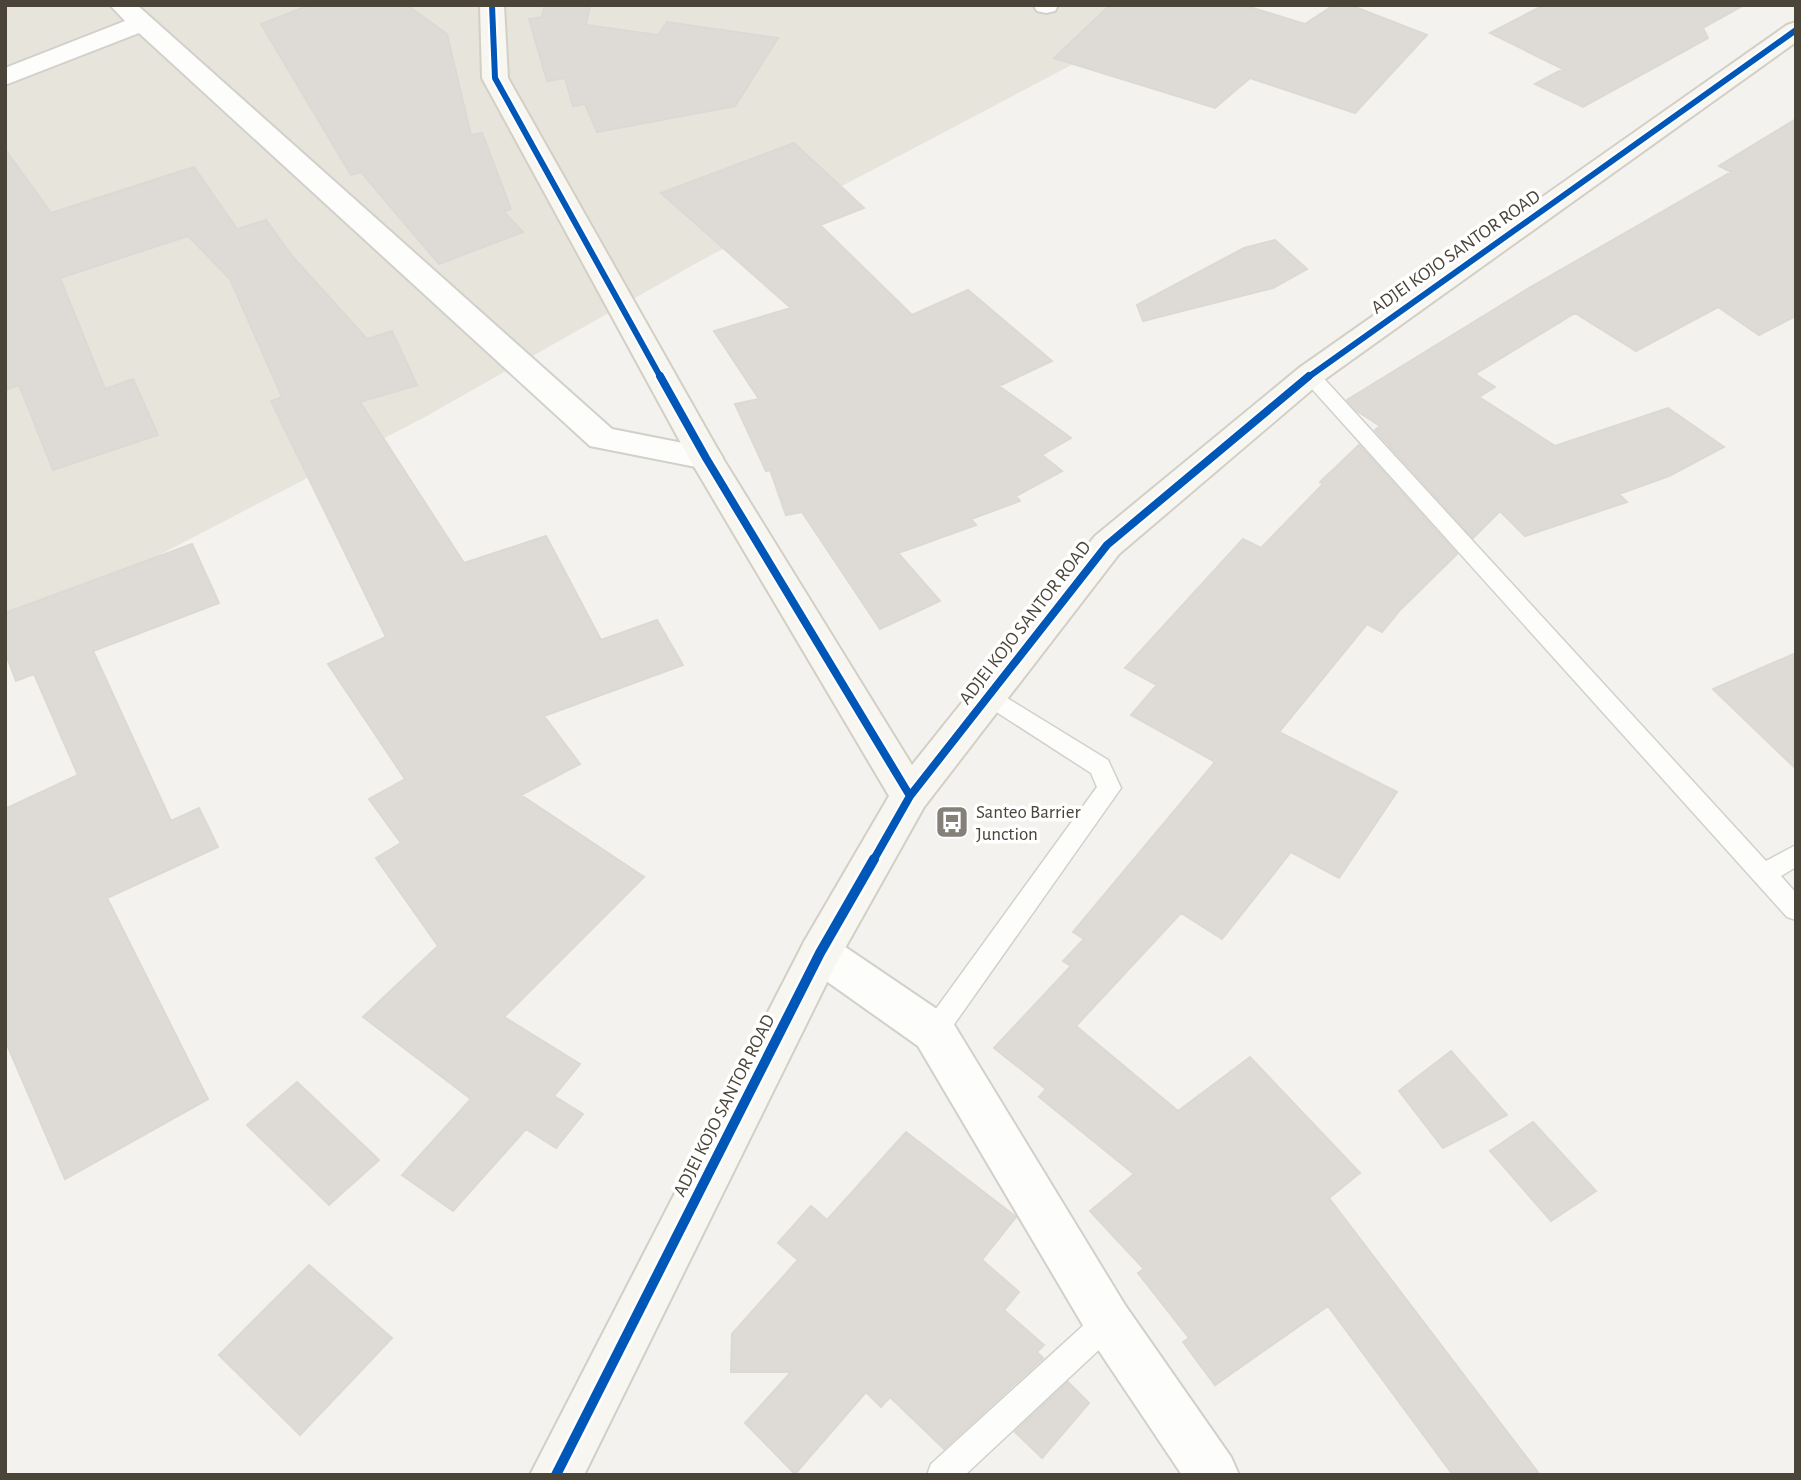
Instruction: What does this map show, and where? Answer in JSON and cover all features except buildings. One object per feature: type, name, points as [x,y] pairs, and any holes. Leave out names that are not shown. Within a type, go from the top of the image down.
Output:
[{"type":"street","points":[[492,5],[495,78],[706,458],[910,796]]},
{"type":"street","points":[[5,77],[131,14],[602,438],[706,458]]},
{"type":"street","name":"ADJEI KOJO SANTOR ROAD","points":[[556,1475],[820,953],[910,796],[1107,545],[1310,375],[1796,30]]},
{"type":"street","points":[[820,953],[934,1032],[1108,1322],[1213,1475]]},
{"type":"lane","points":[[1310,375],[1796,910]]},
{"type":"lane","points":[[934,1032],[1109,788],[1100,767],[989,696]]},
{"type":"lane","points":[[1764,874],[1796,855]]},
{"type":"lane","points":[[942,1475],[1108,1322]]},
{"type":"shaded area","points":[[5,5],[1185,5],[702,260],[425,417],[84,594],[5,644]]},
{"type":"cycle path","points":[[492,5],[495,78],[706,458],[910,796]]},
{"type":"cycle path","points":[[556,1475],[820,953],[910,796],[1107,545],[1310,375],[1796,30]]},
{"type":"place","name":"Santeo Barrier Junction","points":[[952,822]]}]
